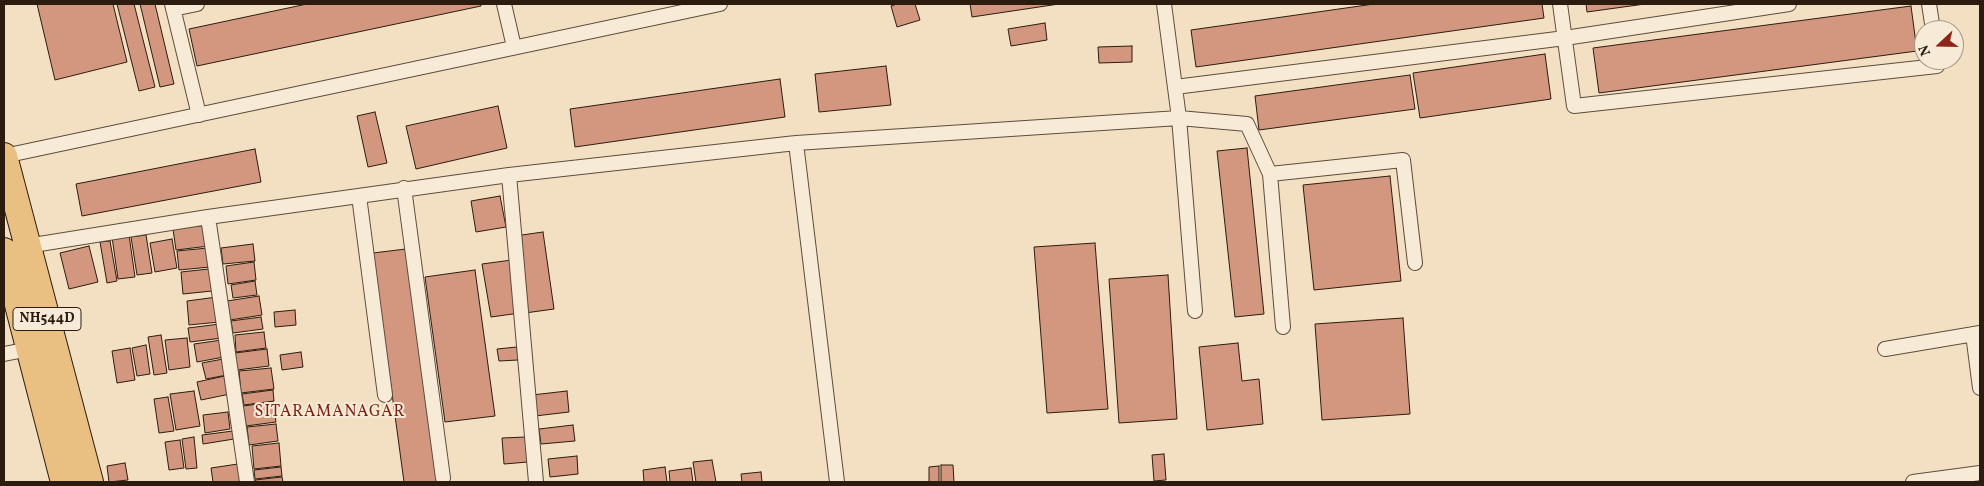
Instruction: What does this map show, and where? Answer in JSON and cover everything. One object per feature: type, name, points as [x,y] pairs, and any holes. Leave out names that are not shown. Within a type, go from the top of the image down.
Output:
[{"type":"highway","name":"NH544D","points":[[4,156],[29,349],[64,482]]},
{"type":"highway","name":"NH544D","points":[[16,248],[90,482]]},
{"type":"street","points":[[197,4],[172,6],[199,115]]},
{"type":"street","points":[[504,4],[514,47]]},
{"type":"street","points":[[4,156],[720,4]]},
{"type":"street","points":[[1169,4],[1164,4],[1179,118],[1195,311]]},
{"type":"street","points":[[1560,4],[1574,106],[1914,69]]},
{"type":"street","points":[[1175,87],[1565,38],[1789,4]]},
{"type":"street","points":[[1929,4],[1931,20]]},
{"type":"street","points":[[16,248],[208,217],[404,188],[509,175],[796,143],[1179,118],[1247,124],[1270,174],[1283,328]]},
{"type":"street","points":[[796,143],[838,482]]},
{"type":"street","points":[[1270,174],[1403,160],[1414,262]]},
{"type":"street","points":[[509,175],[536,482]]},
{"type":"street","points":[[404,188],[443,478]]},
{"type":"street","points":[[359,196],[385,395]]},
{"type":"street","points":[[208,217],[247,482]]},
{"type":"street","points":[[1885,349],[1977,334],[1980,388]]},
{"type":"street","points":[[4,354],[29,349]]},
{"type":"street","points":[[1913,482],[1980,473]]},
{"type":"building","points":[[37,4],[113,4],[127,62],[55,80]]},
{"type":"building","points":[[117,4],[134,4],[155,87],[139,91]]},
{"type":"building","points":[[140,4],[155,4],[174,84],[160,87]]},
{"type":"building","points":[[307,4],[481,4],[481,6],[197,66],[189,29]]},
{"type":"building","points":[[915,4],[920,20],[897,27],[891,6]]},
{"type":"building","points":[[970,4],[1059,4],[972,17]]},
{"type":"building","points":[[1374,4],[1542,4],[1544,18],[1196,67],[1191,30]]},
{"type":"building","points":[[1586,4],[1645,4],[1587,12]]},
{"type":"building","points":[[1911,6],[1914,28],[1914,51],[1599,93],[1593,48]]},
{"type":"building","points":[[1045,23],[1047,40],[1011,46],[1008,29]]},
{"type":"building","points":[[1132,46],[1132,62],[1099,63],[1098,47]]},
{"type":"building","points":[[1545,54],[1551,99],[1420,118],[1413,73]]},
{"type":"building","points":[[886,66],[891,105],[819,112],[815,74]]},
{"type":"building","points":[[1410,75],[1415,109],[1259,130],[1255,96]]},
{"type":"building","points":[[780,79],[785,117],[575,147],[570,109]]},
{"type":"building","points":[[498,106],[507,148],[416,169],[406,126]]},
{"type":"building","points":[[375,112],[387,163],[368,167],[357,116]]},
{"type":"building","points":[[1247,148],[1264,314],[1235,317],[1217,151]]},
{"type":"building","points":[[255,149],[261,182],[82,216],[76,184]]},
{"type":"building","points":[[1390,176],[1401,281],[1314,290],[1303,185]]},
{"type":"building","points":[[500,196],[506,227],[476,232],[471,201]]},
{"type":"building","points":[[207,225],[209,246],[176,250],[173,229]]},
{"type":"building","points":[[543,232],[554,309],[525,313],[515,236]]},
{"type":"building","points":[[129,235],[135,277],[118,279],[112,237]]},
{"type":"building","points":[[146,235],[152,273],[137,275],[131,237]]},
{"type":"building","points":[[172,239],[177,268],[155,272],[150,243]]},
{"type":"building","points":[[110,241],[117,281],[107,283],[100,242]]},
{"type":"building","points":[[1095,243],[1108,409],[1047,413],[1034,247]]},
{"type":"building","points":[[253,244],[255,261],[223,264],[221,248]]},
{"type":"building","points":[[89,246],[98,282],[69,289],[60,253]]},
{"type":"building","points":[[208,248],[210,267],[179,270],[177,251]]},
{"type":"building","points":[[406,249],[438,481],[432,482],[404,482],[373,253]]},
{"type":"building","points":[[512,260],[520,313],[491,317],[482,264]]},
{"type":"building","points":[[254,262],[256,280],[228,284],[226,266]]},
{"type":"building","points":[[209,269],[212,291],[183,294],[181,272]]},
{"type":"building","points":[[475,270],[495,416],[445,422],[425,277]]},
{"type":"building","points":[[1168,275],[1177,419],[1119,423],[1109,279]]},
{"type":"building","points":[[255,281],[257,295],[233,298],[231,285]]},
{"type":"building","points":[[259,296],[262,315],[230,320],[227,301]]},
{"type":"building","points":[[217,297],[219,322],[189,325],[187,301]]},
{"type":"building","points":[[295,310],[296,325],[275,327],[274,312]]},
{"type":"building","points":[[261,317],[263,329],[233,333],[231,321]]},
{"type":"building","points":[[1403,318],[1410,414],[1322,420],[1315,324]]},
{"type":"building","points":[[220,324],[222,338],[190,342],[188,328]]},
{"type":"building","points":[[264,332],[266,348],[236,352],[235,335]]},
{"type":"building","points":[[161,335],[167,373],[154,375],[148,337]]},
{"type":"building","points":[[187,338],[190,367],[169,370],[165,340]]},
{"type":"building","points":[[222,340],[224,357],[197,362],[194,344]]},
{"type":"building","points":[[1238,343],[1242,381],[1259,379],[1263,424],[1207,430],[1199,347]]},
{"type":"building","points":[[146,345],[150,374],[137,376],[132,348]]},
{"type":"building","points":[[517,347],[518,360],[499,361],[497,349]]},
{"type":"building","points":[[130,348],[135,380],[117,383],[112,351]]},
{"type":"building","points":[[267,349],[269,366],[237,370],[235,353]]},
{"type":"building","points":[[301,352],[303,367],[282,370],[280,355]]},
{"type":"building","points":[[223,359],[227,375],[206,379],[202,363]]},
{"type":"building","points":[[271,368],[274,389],[241,393],[239,371]]},
{"type":"building","points":[[225,376],[230,394],[201,400],[197,382]]},
{"type":"building","points":[[273,390],[274,401],[244,405],[242,394]]},
{"type":"building","points":[[194,391],[200,426],[176,430],[170,394]]},
{"type":"building","points":[[567,391],[569,412],[535,416],[532,395]]},
{"type":"building","points":[[168,397],[174,431],[159,433],[154,399]]},
{"type":"building","points":[[273,402],[276,422],[246,426],[243,406]]},
{"type":"building","points":[[228,412],[230,429],[205,433],[203,415]]},
{"type":"building","points":[[276,424],[278,441],[249,445],[247,427]]},
{"type":"building","points":[[573,425],[575,441],[541,444],[539,429]]},
{"type":"building","points":[[233,431],[234,439],[203,444],[202,435]]},
{"type":"building","points":[[194,437],[197,468],[186,469],[182,439]]},
{"type":"building","points":[[526,437],[528,462],[504,464],[502,438]]},
{"type":"building","points":[[180,440],[184,468],[169,470],[165,442]]},
{"type":"building","points":[[279,443],[281,466],[254,469],[252,446]]},
{"type":"building","points":[[1164,454],[1166,480],[1154,481],[1152,455]]},
{"type":"building","points":[[577,456],[578,474],[550,477],[548,459]]},
{"type":"building","points":[[712,460],[716,482],[696,482],[693,462]]},
{"type":"building","points":[[125,463],[128,480],[109,482],[107,466]]},
{"type":"building","points":[[238,464],[241,482],[213,482],[211,468]]},
{"type":"building","points":[[941,465],[953,465],[954,482],[941,482]]},
{"type":"building","points":[[939,466],[939,482],[929,482],[929,467]]},
{"type":"building","points":[[281,467],[282,476],[255,479],[254,470]]},
{"type":"building","points":[[665,467],[667,482],[644,482],[643,470]]},
{"type":"building","points":[[691,468],[693,482],[670,482],[669,471]]},
{"type":"building","points":[[761,472],[762,482],[742,482],[741,474]]},
{"type":"building","points":[[282,477],[283,482],[255,482],[255,480]]},
{"type":"district","name":"SITARAMANAGAR","points":[[330,413]]}]
